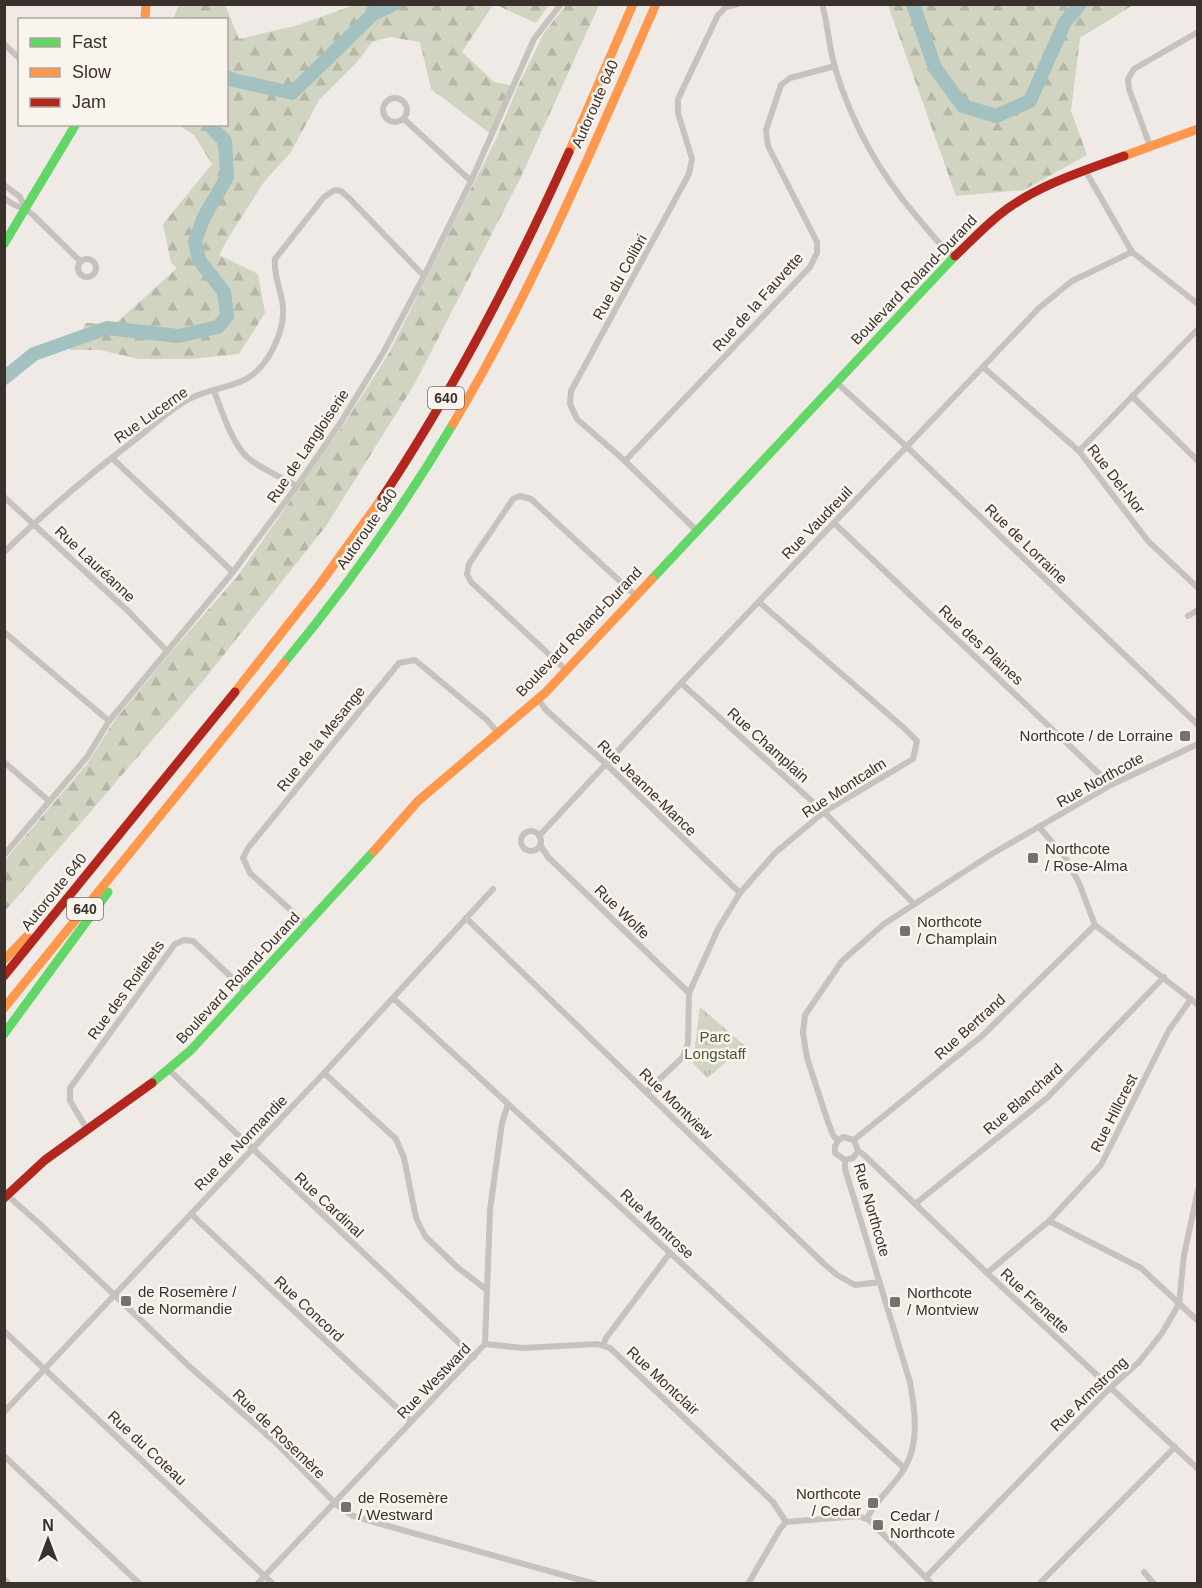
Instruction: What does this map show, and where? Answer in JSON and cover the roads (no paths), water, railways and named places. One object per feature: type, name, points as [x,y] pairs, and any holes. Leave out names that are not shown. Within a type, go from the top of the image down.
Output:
[{"type":"main road","name":"Autoroute 640","points":[[4,976],[308,601],[381,500],[429,425],[517,264],[633,4]]},
{"type":"main road","name":"Autoroute 640","points":[[4,1008],[341,592],[385,530],[448,433],[495,351],[541,263],[656,4]]},
{"type":"main road","points":[[4,244],[75,126]]},
{"type":"main road","name":"Boulevard Roland-Durand","points":[[6,1197],[33,1169],[169,1070],[190,1050],[307,925],[418,801],[538,699],[954,257],[999,215],[1032,193],[1085,170],[1197,129]]},
{"type":"main road","points":[[4,1034],[67,951],[166,810]]},
{"type":"main road","points":[[4,960],[92,868]]},
{"type":"street","name":"Rue de Langloiserie","points":[[4,855],[87,757],[109,721],[233,572],[341,422],[383,353],[424,276],[471,181],[534,39],[561,4]]},
{"type":"street","name":"Rue du Colibri","points":[[697,531],[625,461],[577,419],[570,404],[571,391],[689,174],[693,159],[678,113],[678,99],[718,15],[726,7],[738,4]]},
{"type":"street","points":[[822,4],[835,66],[852,114],[879,168],[942,248],[954,257]]},
{"type":"street","points":[[1150,146],[1129,89],[1128,79],[1134,69],[1197,32]]},
{"type":"street","points":[[4,44],[18,57]]},
{"type":"street","name":"Rue de la Fauvette","points":[[625,461],[810,267],[817,253],[817,242],[768,146],[766,130],[781,85],[790,78],[835,66]]},
{"type":"street","points":[[404,119],[471,181]]},
{"type":"street","points":[[1085,170],[1132,252],[1197,304]]},
{"type":"street","points":[[4,185],[20,196],[25,209],[80,261]]},
{"type":"street","name":"Rue Lucerne","points":[[4,552],[34,523],[174,409],[192,397],[244,382],[260,368],[269,355],[282,321],[283,307],[275,259],[324,196],[335,190],[341,191],[424,276]]},
{"type":"street","points":[[4,198],[14,207],[25,209]]},
{"type":"street","name":"Rue Vaudreuil","points":[[539,836],[681,683],[1039,308],[1072,281],[1132,252]]},
{"type":"street","points":[[1079,451],[1197,329]]},
{"type":"street","name":"Rue Del-Nor","points":[[983,367],[1079,451],[1148,541],[1197,588]]},
{"type":"street","name":"Rue de Lorraine","points":[[836,382],[1197,725]]},
{"type":"street","points":[[214,391],[224,417],[246,456],[297,486]]},
{"type":"street","points":[[1132,396],[1197,461]]},
{"type":"street","points":[[112,458],[233,572]]},
{"type":"street","points":[[566,670],[471,582],[467,574],[469,564],[513,499],[520,496],[531,499],[636,596]]},
{"type":"street","name":"Rue Lauréanne","points":[[4,497],[167,651]]},
{"type":"street","name":"Rue des Plaines","points":[[834,523],[1112,785]]},
{"type":"street","name":"Rue Montcalm","points":[[646,1092],[683,1057],[688,1044],[689,993],[718,929],[740,893],[775,853],[824,812],[913,759],[917,741],[759,602]]},
{"type":"street","points":[[1188,616],[1197,610]]},
{"type":"street","points":[[4,632],[109,721]]},
{"type":"street","name":"Rue de la Mesange","points":[[307,925],[250,873],[243,858],[248,848],[399,663],[415,660],[487,720],[498,733]]},
{"type":"street","name":"Rue Champlain","points":[[681,683],[824,812],[913,903]]},
{"type":"street","name":"Rue Jeanne-Mance","points":[[538,699],[546,711],[606,764],[740,893]]},
{"type":"street","name":"Rue Northcote","points":[[867,1518],[904,1468],[912,1449],[916,1414],[910,1382],[845,1169],[845,1160],[836,1153],[835,1146],[838,1141],[833,1135],[807,1058],[803,1033],[805,1015],[843,961],[884,924],[913,903],[990,855],[1112,785],[1197,744]]},
{"type":"street","points":[[4,762],[48,801]]},
{"type":"street","points":[[1040,828],[1065,856],[1079,883],[1095,925],[1197,1005]]},
{"type":"street","name":"Rue Wolfe","points":[[539,836],[532,831],[528,832],[522,837],[521,844],[529,851],[536,850],[540,845],[548,857],[689,993]]},
{"type":"street","points":[[539,836],[540,845]]},
{"type":"street","name":"Rue de Normandie","points":[[4,1412],[253,1149],[493,889]]},
{"type":"street","name":"Rue Montview","points":[[466,918],[822,1262],[837,1275],[855,1285],[880,1282]]},
{"type":"street","name":"Rue Bertrand","points":[[854,1140],[982,1036],[1095,925]]},
{"type":"street","name":"Rue des Roitelets","points":[[87,1130],[70,1101],[70,1088],[175,944],[184,939],[193,941],[246,991]]},
{"type":"street","name":"Rue Blanchard","points":[[915,1204],[1047,1098],[1164,977]]},
{"type":"street","name":"Rue Montrose","points":[[393,998],[904,1468]]},
{"type":"street","name":"Rue Hillcrest","points":[[987,1273],[1049,1221],[1101,1165],[1169,1030],[1191,999]]},
{"type":"street","name":"Rue Cardinal","points":[[169,1070],[474,1357]]},
{"type":"street","points":[[324,1073],[396,1139],[404,1158],[416,1218],[425,1236],[457,1267],[486,1290]]},
{"type":"street","name":"Rue Westward","points":[[257,1584],[486,1344],[490,1210],[502,1123],[508,1104]]},
{"type":"street","points":[[838,1141],[843,1137],[854,1140]]},
{"type":"street","name":"Rue Frenette","points":[[854,1140],[858,1151],[864,1154],[987,1273],[1197,1469]]},
{"type":"street","points":[[845,1160],[853,1158],[858,1151]]},
{"type":"street","name":"Rue Armstrong","points":[[926,1577],[1110,1388],[1139,1362],[1162,1333],[1179,1304],[1184,1255],[1197,1190]]},
{"type":"street","name":"Rue de Rosemère","points":[[6,1197],[275,1442],[334,1503],[346,1512],[363,1519],[576,1581],[595,1584]]},
{"type":"street","name":"Rue Concord","points":[[191,1214],[411,1421]]},
{"type":"street","points":[[1049,1221],[1141,1268],[1197,1321]]},
{"type":"street","points":[[486,1344],[523,1348],[603,1345],[670,1253]]},
{"type":"street","name":"Rue du Coteau","points":[[4,1331],[273,1584]]},
{"type":"street","name":"Rue Montclair","points":[[603,1345],[613,1350],[773,1502],[786,1522]]},
{"type":"street","points":[[1039,1584],[1175,1447]]},
{"type":"street","points":[[4,1456],[140,1584]]},
{"type":"street","points":[[748,1584],[786,1522],[858,1516],[867,1518],[932,1584]]},
{"type":"street","points":[[1144,1572],[1154,1584]]},
{"type":"street","points":[[4,1579],[9,1584]]},
{"type":"waterway","points":[[228,78],[292,93],[373,14],[394,4]]},
{"type":"waterway","points":[[913,4],[935,68],[963,106],[996,116],[1030,101],[1065,22],[1080,4]]},
{"type":"waterway","points":[[4,378],[34,354],[107,328],[178,336],[218,327],[227,316],[224,292],[199,260],[195,241],[204,217],[227,177],[225,141],[210,126]]},
{"type":"place","name":"Northcote / de Lorraine","points":[[1185,736]]},
{"type":"place","name":"Northcote / Rose-Alma","points":[[1033,858]]},
{"type":"place","name":"Northcote / Champlain","points":[[905,931]]},
{"type":"place","name":"de Rosemère / de Normandie","points":[[126,1301]]},
{"type":"place","name":"Northcote / Montview","points":[[895,1302]]},
{"type":"place","name":"Northcote / Cedar","points":[[873,1503]]},
{"type":"place","name":"de Rosemère / Westward","points":[[346,1507]]},
{"type":"place","name":"Cedar / Northcote","points":[[878,1525]]},
{"type":"park label","name":"Parc Longstaff","points":[[715,1046]]}]
